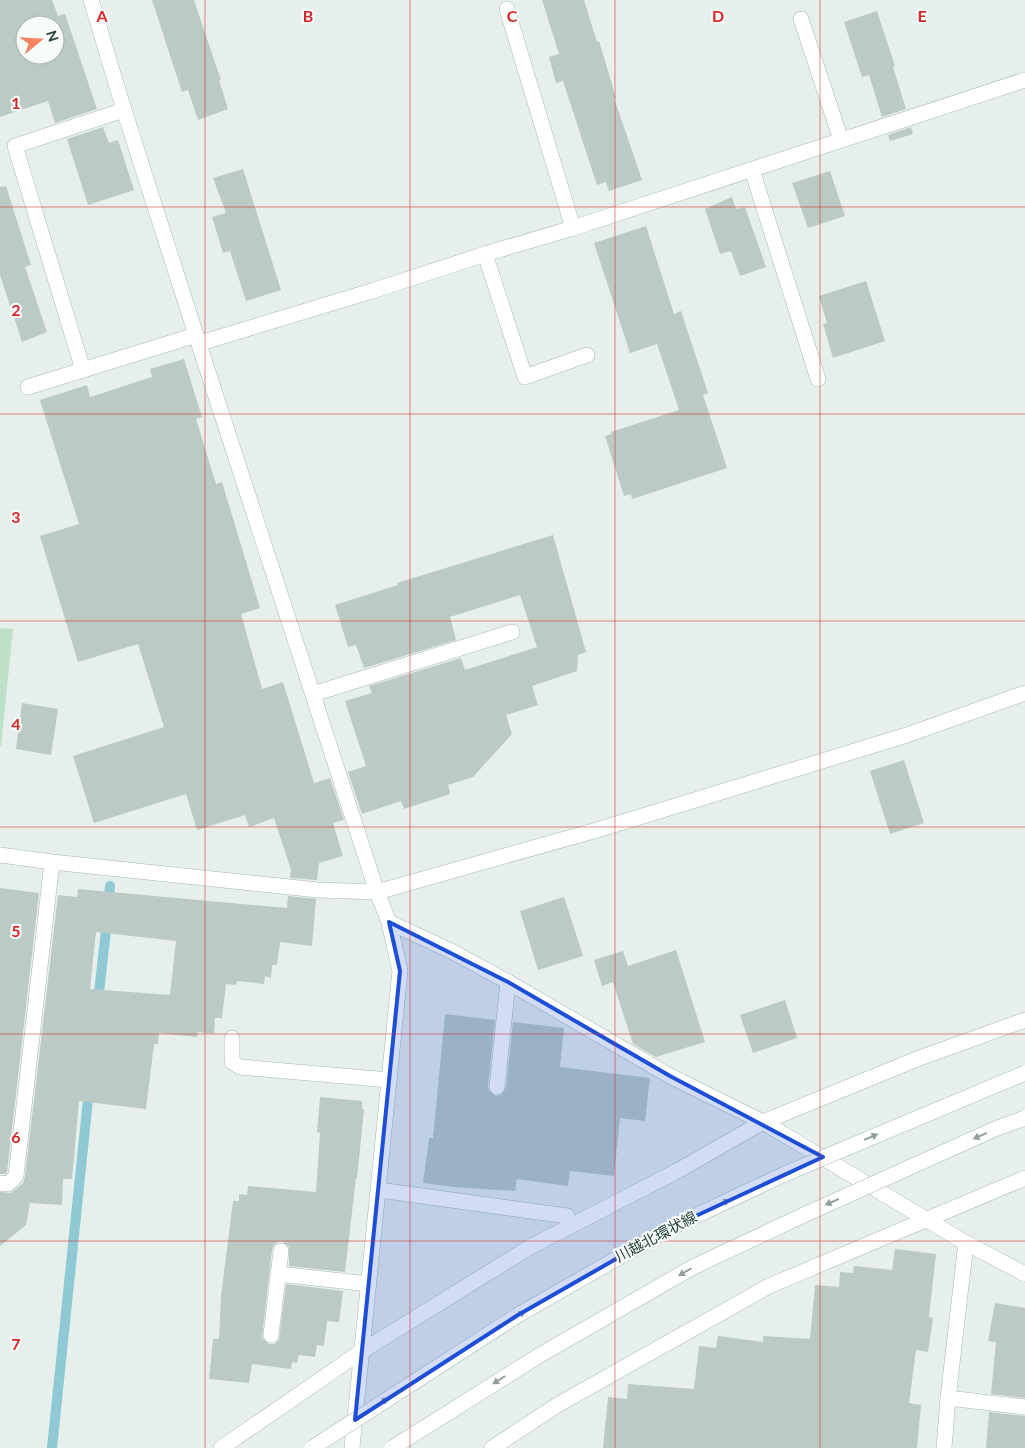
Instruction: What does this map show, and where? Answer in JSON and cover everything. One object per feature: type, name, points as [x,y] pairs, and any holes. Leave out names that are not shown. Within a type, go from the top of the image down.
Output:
[{"type":"street","points":[[91,0],[124,110],[198,339],[377,892],[389,922],[400,972],[352,1448]]},
{"type":"street","points":[[506,9],[573,228]]},
{"type":"street","points":[[802,19],[841,140]]},
{"type":"street","points":[[28,387],[83,370],[372,292],[1025,80]]},
{"type":"street","points":[[83,370],[15,146],[124,110]]},
{"type":"street","points":[[752,170],[818,378]]},
{"type":"street","points":[[485,254],[525,377],[587,355]]},
{"type":"street","points":[[313,694],[512,632]]},
{"type":"street","points":[[0,854],[52,862],[318,890],[377,892],[597,830],[906,735],[1025,693]]},
{"type":"street","points":[[0,1182],[8,1184],[16,1176],[52,862]]},
{"type":"street","points":[[389,922],[451,951],[670,1076],[763,1122],[966,1243],[1025,1274]]},
{"type":"street","points":[[497,1088],[508,982]]},
{"type":"street","points":[[221,1448],[362,1351],[530,1247],[679,1170],[763,1122],[917,1059],[1025,1020]]},
{"type":"street","points":[[232,1038],[232,1062],[240,1067],[389,1080]]},
{"type":"street","name":"川越北環状線","points":[[312,1448],[518,1315],[672,1227],[787,1173],[1025,1073]]},
{"type":"street","points":[[392,1448],[540,1354],[693,1267],[896,1173],[995,1129],[1025,1118]]},
{"type":"street","points":[[492,1448],[559,1404],[770,1286],[1025,1178]]},
{"type":"street","points":[[379,1190],[567,1216]]},
{"type":"street","points":[[944,1448],[966,1243]]},
{"type":"street","points":[[271,1335],[280,1251]]},
{"type":"street","points":[[279,1274],[369,1284]]},
{"type":"street","points":[[948,1398],[1025,1407]]},
{"type":"highlighted area","points":[[389,922],[508,982],[670,1076],[823,1157],[672,1227],[518,1315],[355,1420],[400,971]]},
{"type":"green space","points":[[0,628],[13,629],[1,746],[0,746]]},
{"type":"building","points":[[0,0],[52,0],[58,15],[15,15],[15,65],[65,65],[65,15],[62,15],[65,14],[97,109],[55,123],[48,101],[0,117]]},
{"type":"building","points":[[152,0],[194,0],[221,80],[219,80],[228,109],[198,120],[188,90],[182,92]]},
{"type":"building","points":[[542,0],[584,0],[597,42],[599,41],[616,98],[614,98],[642,180],[609,191],[606,182],[597,185],[563,81],[556,83],[549,57],[559,54]]},
{"type":"building","points":[[877,11],[895,66],[893,67],[906,109],[882,117],[869,75],[862,77],[844,22]]},
{"type":"building","points":[[103,127],[109,143],[118,140],[134,190],[88,205],[67,139]]},
{"type":"building","points":[[911,127],[913,134],[890,141],[888,135]]},
{"type":"building","points":[[243,169],[281,290],[246,301],[230,251],[223,253],[212,217],[226,213],[213,178]]},
{"type":"building","points":[[830,171],[845,216],[808,228],[792,183]]},
{"type":"building","points":[[6,186],[31,265],[25,267],[47,332],[22,342],[0,275],[0,187]]},
{"type":"building","points":[[732,197],[736,209],[745,207],[766,267],[740,276],[731,251],[720,254],[705,209]]},
{"type":"building","points":[[646,226],[674,314],[681,311],[708,393],[703,395],[727,468],[632,499],[631,494],[624,496],[605,436],[612,434],[611,432],[679,410],[657,344],[630,353],[594,243]]},
{"type":"building","points":[[866,281],[885,341],[833,358],[823,324],[827,323],[819,296]]},
{"type":"building","points":[[184,359],[202,417],[196,419],[216,484],[222,482],[260,608],[241,614],[262,689],[283,682],[314,783],[330,778],[344,820],[333,823],[343,856],[319,863],[317,880],[290,878],[291,870],[274,818],[249,827],[245,815],[197,830],[186,794],[94,823],[73,756],[164,727],[138,644],[78,662],[40,536],[79,524],[40,400],[87,385],[90,397],[152,377],[150,369]]},
{"type":"building","points":[[553,535],[586,652],[578,655],[577,671],[532,686],[538,705],[506,715],[512,734],[473,777],[448,785],[450,794],[404,809],[401,801],[362,814],[348,772],[366,766],[345,701],[372,693],[369,686],[461,658],[465,670],[537,647],[520,595],[450,617],[456,640],[364,668],[356,645],[348,647],[335,605],[398,585],[397,583]]},
{"type":"building","points":[[22,703],[58,709],[51,755],[16,749]]},
{"type":"building","points":[[904,760],[924,823],[890,834],[870,771]]},
{"type":"building","points":[[0,888],[39,893],[7,1172],[5,1174],[0,1174]]},
{"type":"building","points":[[78,889],[287,908],[288,896],[316,899],[312,946],[280,942],[277,965],[272,965],[271,978],[265,976],[264,984],[237,981],[236,985],[226,984],[222,1018],[215,1018],[214,1034],[198,1032],[197,1037],[159,1033],[158,1044],[154,1044],[146,1109],[79,1101],[72,1179],[63,1179],[62,1205],[30,1203],[26,1225],[0,1246],[0,1192],[11,1193],[23,1183],[25,1177],[58,895],[77,897]],"holes":[[[96,932],[176,941],[170,995],[90,989]]]},
{"type":"building","points":[[564,897],[583,956],[538,970],[520,911]]},
{"type":"building","points":[[676,950],[705,1042],[656,1057],[633,1044],[613,982],[602,986],[594,960],[623,951],[628,966]]},
{"type":"building","points":[[785,1000],[797,1038],[753,1053],[740,1015]]},
{"type":"building","points":[[445,1014],[495,1020],[488,1086],[489,1091],[496,1096],[501,1095],[506,1088],[513,1022],[564,1028],[560,1067],[650,1078],[645,1121],[620,1118],[614,1176],[570,1171],[568,1186],[517,1179],[515,1191],[423,1183],[429,1138],[433,1138]]},
{"type":"building","points":[[320,1097],[362,1101],[362,1109],[364,1109],[345,1272],[289,1266],[289,1247],[283,1242],[278,1242],[274,1245],[262,1338],[269,1344],[274,1344],[279,1340],[286,1284],[343,1291],[339,1322],[327,1321],[324,1346],[317,1345],[315,1357],[299,1355],[297,1363],[292,1362],[291,1369],[252,1364],[249,1383],[209,1379],[213,1339],[219,1339],[221,1296],[233,1201],[239,1201],[239,1194],[247,1195],[248,1186],[316,1192],[320,1133],[317,1132]]},
{"type":"building","points":[[895,1249],[936,1254],[929,1317],[933,1318],[928,1352],[916,1350],[909,1403],[921,1405],[917,1448],[603,1448],[608,1397],[627,1399],[628,1384],[694,1389],[699,1346],[716,1348],[718,1336],[763,1342],[763,1336],[810,1339],[815,1285],[839,1287],[840,1272],[853,1273],[854,1266],[892,1270]]},
{"type":"building","points":[[995,1303],[1025,1308],[1025,1398],[991,1394],[996,1342],[988,1341]]},
{"type":"building","points":[[989,1412],[1025,1416],[1025,1448],[986,1448]]},
{"type":"waterway","points":[[108,904],[110,886]]},
{"type":"waterway","points":[[98,1001],[107,921]]},
{"type":"waterway","points":[[52,1448],[89,1090]]}]
